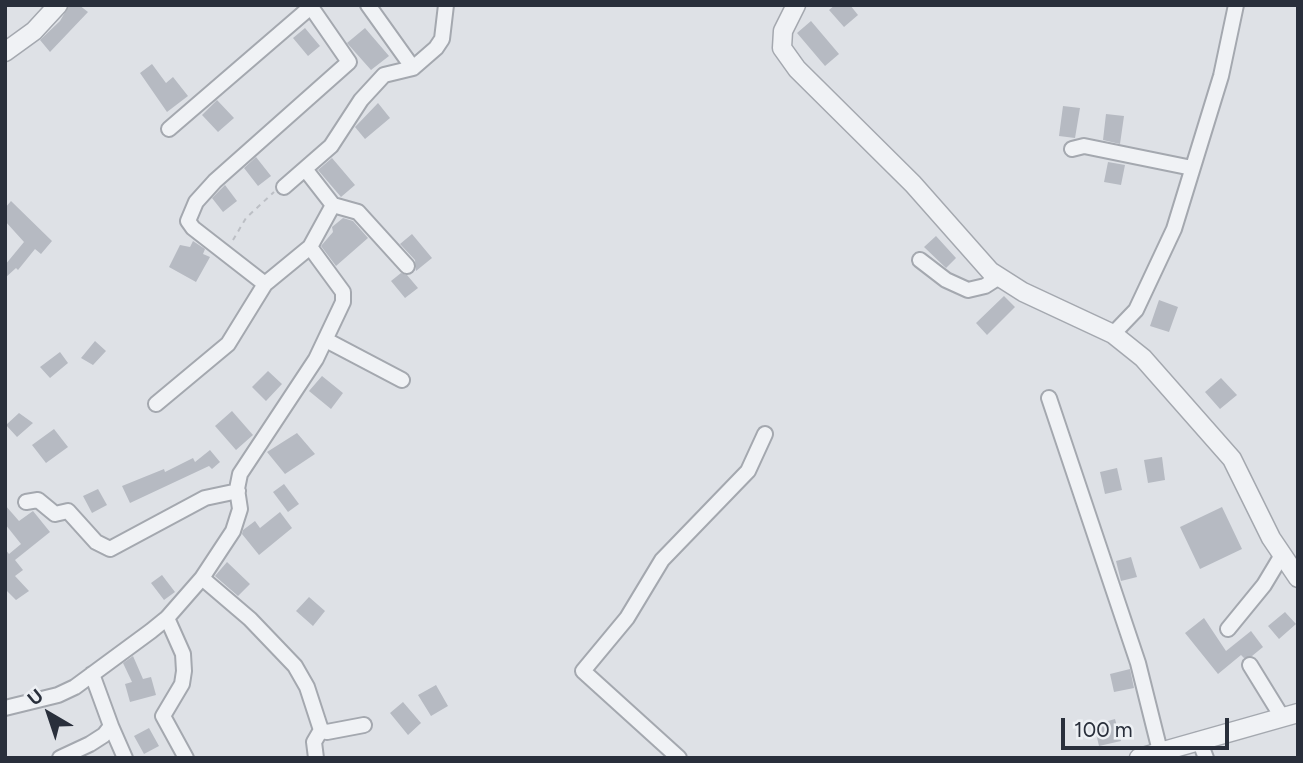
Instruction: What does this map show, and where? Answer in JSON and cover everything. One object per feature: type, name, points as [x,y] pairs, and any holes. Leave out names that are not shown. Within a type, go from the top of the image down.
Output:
[{"type":"street","points":[[5,52],[34,31],[58,5]]},
{"type":"street","points":[[368,5],[413,68]]},
{"type":"street","points":[[284,187],[331,146],[376,82],[384,75],[413,68],[436,48],[442,39],[446,5]]},
{"type":"street","points":[[796,5],[782,37],[782,48],[787,57],[828,102],[913,184],[978,260],[1023,292],[1113,334],[1143,358],[1232,459],[1282,555],[1298,578]]},
{"type":"street","points":[[1113,334],[1136,310],[1174,229],[1221,76],[1236,5]]},
{"type":"street","points":[[169,129],[312,6],[349,62],[196,202],[188,221],[225,254],[265,284]]},
{"type":"street","points":[[1072,149],[1084,146],[1192,168]]},
{"type":"street","points":[[305,169],[333,205],[358,212],[407,265]]},
{"type":"street","points":[[156,404],[228,344],[265,284],[310,247],[333,205]]},
{"type":"street","points":[[5,708],[58,695],[92,674],[167,618],[202,578],[238,520],[240,474],[326,340],[344,296],[310,247]]},
{"type":"street","points":[[919,260],[946,281],[968,290],[985,286],[999,277]]},
{"type":"street","points":[[326,340],[401,380]]},
{"type":"street","points":[[1049,398],[1138,663],[1160,751]]},
{"type":"street","points":[[679,758],[583,671],[627,618],[662,560],[748,471],[765,434]]},
{"type":"street","points":[[26,502],[38,500],[55,514],[68,511],[96,542],[110,549],[205,498],[238,491]]},
{"type":"street","points":[[1228,629],[1264,585],[1282,555]]},
{"type":"street","points":[[202,578],[250,619],[295,666],[307,687],[321,730],[314,743],[316,758]]},
{"type":"street","points":[[167,618],[183,654],[184,671],[182,684],[163,716],[186,758]]},
{"type":"street","points":[[1139,758],[1290,715],[1250,665]]},
{"type":"street","points":[[92,674],[125,758]]},
{"type":"street","points":[[321,730],[327,732],[364,724]]},
{"type":"street","points":[[60,758],[90,744],[111,726]]},
{"type":"street","points":[[1199,740],[1206,758]]},
{"type":"path","points":[[225,254],[246,218],[260,202],[284,187]]},
{"type":"building","points":[[69,5],[79,5],[88,12],[50,52],[40,40],[60,21]]},
{"type":"building","points":[[835,5],[850,5],[858,15],[844,27],[829,10]]},
{"type":"building","points":[[811,21],[839,54],[825,66],[797,33]]},
{"type":"building","points":[[305,28],[320,46],[308,56],[293,38]]},
{"type":"building","points":[[365,28],[389,56],[371,70],[347,43]]},
{"type":"building","points":[[152,64],[166,83],[173,77],[188,96],[167,112],[140,73]]},
{"type":"building","points":[[217,100],[234,118],[218,132],[202,115]]},
{"type":"building","points":[[378,103],[390,118],[365,139],[355,127]]},
{"type":"building","points":[[1063,106],[1080,108],[1075,138],[1059,136]]},
{"type":"building","points":[[1106,114],[1124,116],[1120,144],[1103,140]]},
{"type":"building","points":[[256,157],[271,176],[258,186],[244,168]]},
{"type":"building","points":[[332,158],[355,185],[341,197],[318,170]]},
{"type":"building","points":[[1108,162],[1125,165],[1121,185],[1104,182]]},
{"type":"building","points":[[225,185],[237,201],[223,212],[212,198]]},
{"type":"building","points":[[11,201],[52,241],[41,254],[35,249],[18,270],[16,268],[5,278],[5,265],[24,242],[5,221],[5,208]]},
{"type":"building","points":[[343,218],[353,221],[368,238],[336,266],[321,246],[333,232],[332,227]]},
{"type":"building","points":[[412,234],[432,258],[416,271],[415,260],[400,244]]},
{"type":"building","points":[[936,236],[956,258],[946,268],[924,247]]},
{"type":"building","points":[[193,241],[205,249],[203,254],[210,257],[196,282],[169,267],[180,245],[190,247]]},
{"type":"building","points":[[401,273],[407,275],[418,288],[405,298],[391,281]]},
{"type":"building","points":[[1004,296],[1015,307],[987,335],[976,323]]},
{"type":"building","points":[[1159,300],[1178,307],[1169,332],[1150,326]]},
{"type":"building","points":[[95,341],[106,351],[93,365],[81,358]]},
{"type":"building","points":[[60,352],[68,363],[50,378],[40,367]]},
{"type":"building","points":[[268,371],[282,384],[266,401],[252,387]]},
{"type":"building","points":[[322,376],[343,393],[331,409],[309,391]]},
{"type":"building","points":[[1221,378],[1237,395],[1220,409],[1205,392]]},
{"type":"building","points":[[232,411],[253,435],[236,450],[215,426]]},
{"type":"building","points":[[19,413],[33,423],[17,437],[6,425]]},
{"type":"building","points":[[54,429],[68,447],[46,463],[32,445]]},
{"type":"building","points":[[297,433],[315,454],[285,474],[267,452]]},
{"type":"building","points":[[210,450],[220,462],[212,469],[209,466],[130,503],[122,486],[164,469],[165,472],[193,458],[195,462]]},
{"type":"building","points":[[1162,457],[1165,480],[1148,483],[1144,460]]},
{"type":"building","points":[[1117,468],[1122,490],[1105,494],[1100,472]]},
{"type":"building","points":[[284,484],[299,504],[288,512],[273,492]]},
{"type":"building","points":[[98,489],[107,505],[92,513],[83,496]]},
{"type":"building","points":[[5,505],[19,521],[33,511],[50,532],[15,560],[23,570],[15,576],[29,591],[16,600],[5,589],[5,549],[9,554],[21,544],[5,524]]},
{"type":"building","points":[[1222,507],[1242,549],[1200,569],[1180,527]]},
{"type":"building","points":[[280,512],[292,528],[259,555],[242,534],[243,530],[255,521],[260,528]]},
{"type":"building","points":[[1131,557],[1137,577],[1121,581],[1116,561]]},
{"type":"building","points":[[227,562],[250,584],[238,596],[215,576]]},
{"type":"building","points":[[162,575],[175,592],[164,600],[151,583]]},
{"type":"building","points":[[309,597],[325,611],[313,626],[296,611]]},
{"type":"building","points":[[1285,612],[1296,624],[1279,639],[1268,626]]},
{"type":"building","points":[[1204,618],[1226,651],[1251,631],[1263,647],[1252,656],[1244,658],[1241,655],[1218,674],[1185,633]]},
{"type":"building","points":[[133,656],[143,679],[151,677],[156,695],[130,702],[125,684],[132,682],[123,663]]},
{"type":"building","points":[[1130,669],[1134,688],[1114,692],[1110,674]]},
{"type":"building","points":[[436,685],[448,706],[431,716],[418,695]]},
{"type":"building","points":[[403,702],[421,723],[408,735],[390,713]]},
{"type":"building","points":[[1115,719],[1121,741],[1099,746],[1094,725]]},
{"type":"building","points":[[149,728],[159,746],[144,754],[134,736]]}]
